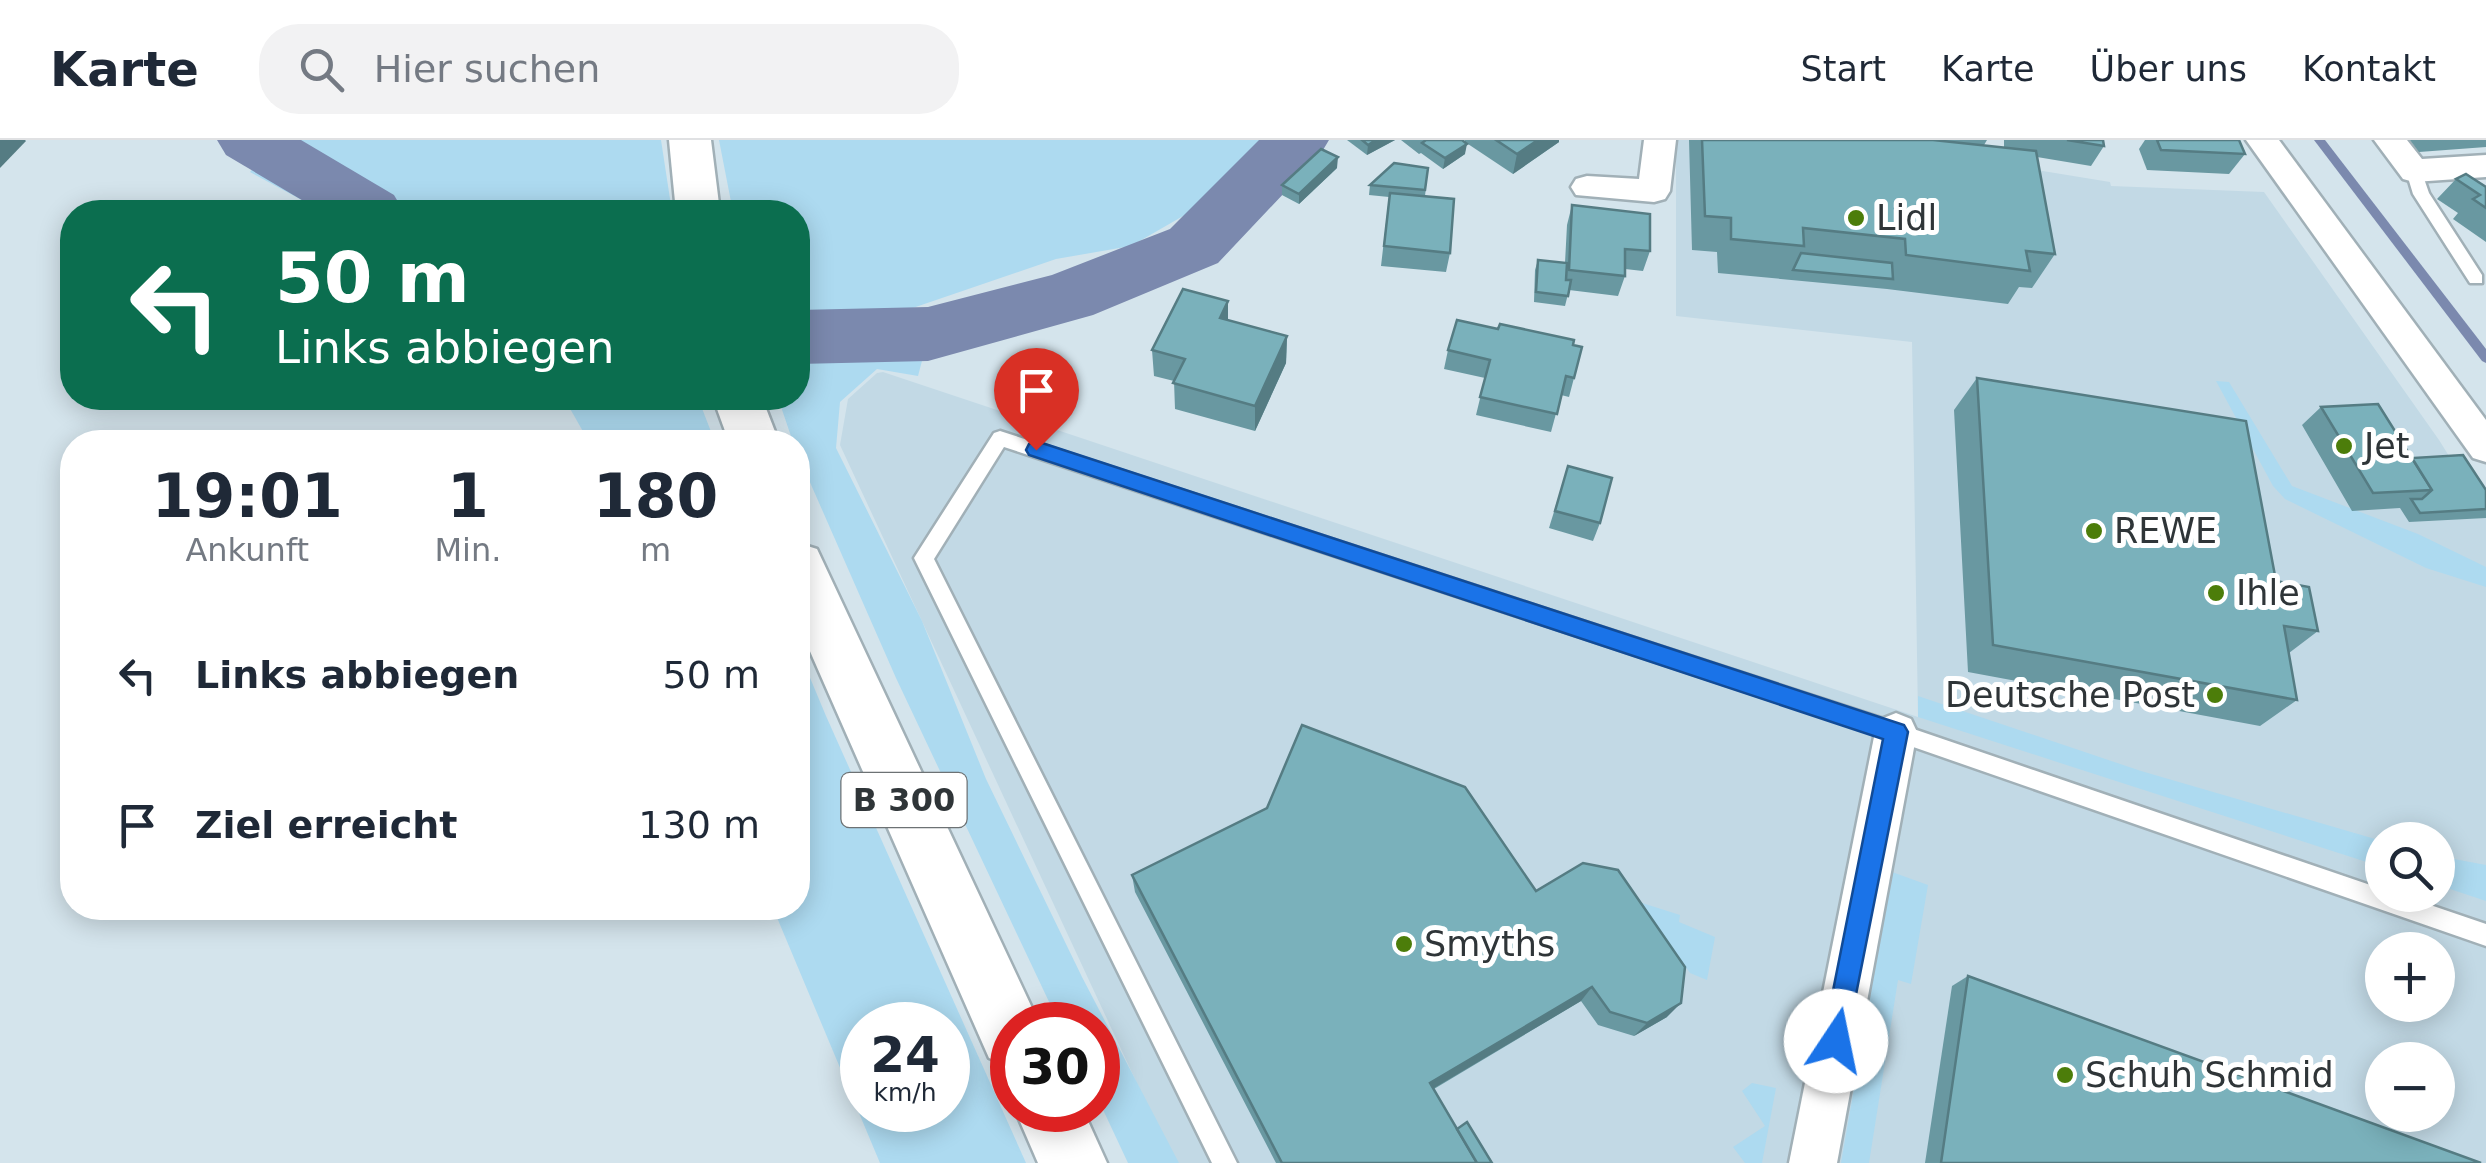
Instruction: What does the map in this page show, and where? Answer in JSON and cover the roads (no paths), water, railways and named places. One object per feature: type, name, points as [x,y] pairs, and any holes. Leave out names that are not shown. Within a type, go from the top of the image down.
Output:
[{"type":"main road","points":[[690,140],[697,200]]},
{"type":"main road","name":"B 300","points":[[810,591],[997,1002]]},
{"type":"main road","points":[[1058,1132],[1072,1163]]},
{"type":"street","points":[[1586,187],[1654,191],[1660,140]]},
{"type":"street","points":[[2390,140],[2414,171],[2486,166]]},
{"type":"street","points":[[2256,145],[2486,448]]},
{"type":"street","points":[[1812,1163],[1896,732]]},
{"type":"lane","points":[[2414,171],[2421,194],[2476,279]]},
{"type":"lane","points":[[1225,1163],[924,558],[1000,438],[1896,732],[2486,934]]},
{"type":"waterway","points":[[249,140],[352,200]]},
{"type":"waterway","points":[[810,337],[928,334],[1068,297],[1194,246],[1297,140]]},
{"type":"waterway","points":[[2319,140],[2486,358]]},
{"type":"place","name":"Lidl","points":[[1856,218]]},
{"type":"place","name":"Jet","points":[[2344,446]]},
{"type":"place","name":"REWE","points":[[2094,531]]},
{"type":"place","name":"Ihle","points":[[2216,593]]},
{"type":"place","name":"Deutsche Post","points":[[2215,695]]},
{"type":"place","name":"Smyths","points":[[1404,944]]},
{"type":"place","name":"Schuh Schmid","points":[[2065,1075]]}]
